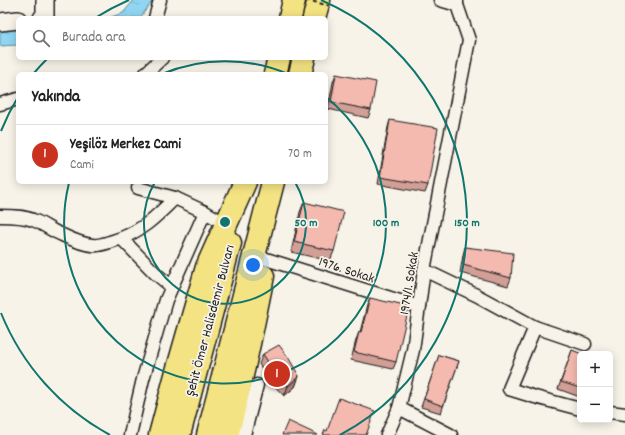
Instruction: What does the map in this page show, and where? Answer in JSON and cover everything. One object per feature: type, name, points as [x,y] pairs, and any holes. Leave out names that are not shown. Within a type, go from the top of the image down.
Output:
[{"type":"highway","points":[[290,16],[294,0]]},
{"type":"highway","points":[[276,72],[278,60]]},
{"type":"highway","points":[[300,72],[304,60]]},
{"type":"highway","points":[[160,435],[208,267],[245,184]]},
{"type":"highway","name":"Şehit Ömer Halisdemir Bulvarı","points":[[179,435],[245,184]]},
{"type":"highway","name":"Şehit Ömer Halisdemir Bulvarı","points":[[208,435],[273,184]]},
{"type":"highway","name":"Şehit Ömer Halisdemir Bulvarı","points":[[227,435],[236,403],[266,259],[274,184]]},
{"type":"street","points":[[45,16],[46,0]]},
{"type":"street","points":[[156,16],[160,0]]},
{"type":"street","points":[[440,0],[457,2]]},
{"type":"street","name":"1974/1. Sokak","points":[[387,435],[399,408],[413,350],[424,270],[469,40],[457,2]]},
{"type":"street","points":[[0,22],[16,20]]},
{"type":"street","points":[[144,72],[148,60]]},
{"type":"street","points":[[146,72],[160,60]]},
{"type":"street","points":[[0,104],[16,100]]},
{"type":"street","points":[[138,188],[175,198],[226,224]]},
{"type":"street","points":[[0,216],[16,216],[32,220],[85,244],[104,244],[122,239],[136,232],[150,222],[175,198]]},
{"type":"street","points":[[130,435],[142,380],[166,300],[205,212]]},
{"type":"street","points":[[122,239],[155,273],[172,287]]},
{"type":"street","name":"1976. Sokak","points":[[266,259],[419,308]]},
{"type":"street","points":[[424,270],[476,295],[535,327],[585,344]]},
{"type":"street","points":[[535,327],[510,389],[577,407]]},
{"type":"street","points":[[244,435],[257,385]]},
{"type":"street","points":[[399,408],[451,435]]},
{"type":"street","points":[[613,412],[625,414]]},
{"type":"path","points":[[306,0],[322,8]]},
{"type":"water","points":[[134,0],[153,0],[141,16],[114,16],[123,13]]},
{"type":"water","points":[[16,28],[16,45],[0,46],[0,30]]},
{"type":"building","points":[[336,74],[376,82],[371,110],[331,102]]},
{"type":"building","points":[[390,120],[438,128],[428,185],[380,177]]},
{"type":"building","points":[[304,202],[344,212],[334,251],[294,242]]},
{"type":"building","points":[[465,247],[513,253],[511,278],[463,265]]},
{"type":"building","points":[[370,298],[409,307],[396,362],[354,352]]},
{"type":"building","points":[[279,345],[299,376],[288,386],[273,370],[263,354]]},
{"type":"building","points":[[572,350],[577,352],[577,387],[561,382]]},
{"type":"building","points":[[439,355],[459,361],[443,406],[424,399]]},
{"type":"building","points":[[339,398],[375,411],[366,435],[323,435],[325,430],[327,431]]},
{"type":"building","points":[[288,421],[318,435],[282,435]]},
{"type":"place","name":"Yeşilöz Merkez Cami","points":[[277,374]]}]
